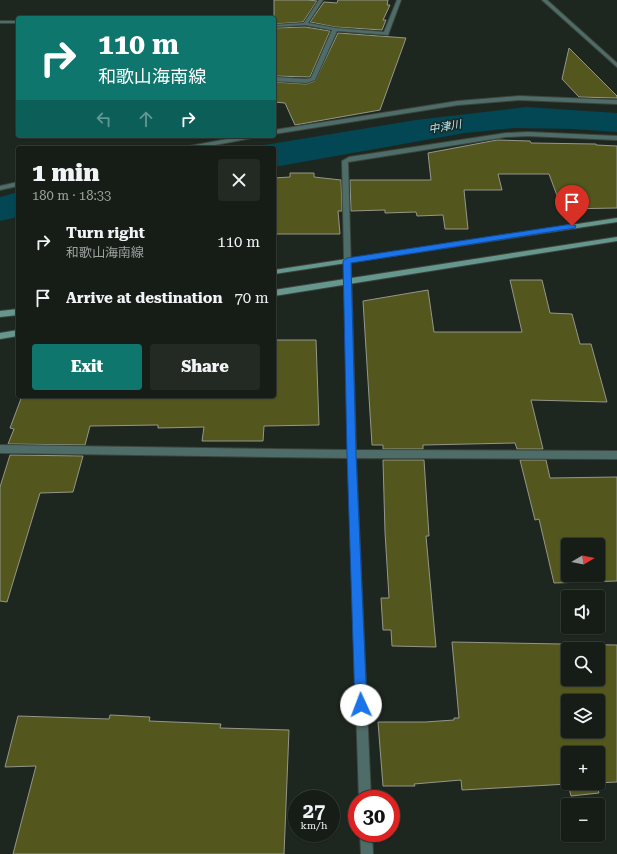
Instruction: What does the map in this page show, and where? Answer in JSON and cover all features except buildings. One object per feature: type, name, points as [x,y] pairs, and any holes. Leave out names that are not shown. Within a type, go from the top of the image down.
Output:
[{"type":"main road","points":[[276,272],[617,220]]},
{"type":"main road","points":[[276,293],[617,239]]},
{"type":"main road","points":[[0,314],[16,312]]},
{"type":"main road","points":[[0,336],[16,333]]},
{"type":"street","points":[[306,24],[321,0]]},
{"type":"street","points":[[276,26],[306,24],[335,29],[386,34],[399,0]]},
{"type":"street","points":[[544,0],[617,66]]},
{"type":"street","points":[[0,22],[16,22]]},
{"type":"street","points":[[276,79],[306,82],[313,79],[335,29]]},
{"type":"street","points":[[276,132],[458,103],[519,98],[617,102]]},
{"type":"street","points":[[365,790],[352,454],[345,161],[349,159],[506,135],[528,134],[617,138]]},
{"type":"street","points":[[197,146],[227,138]]},
{"type":"street","points":[[0,188],[16,184]]},
{"type":"street","points":[[0,449],[352,454],[617,455]]},
{"type":"street","points":[[366,842],[367,854]]},
{"type":"water","name":"中津川","points":[[526,107],[617,113],[617,132],[573,129],[515,128],[465,133],[276,167],[276,146],[259,146],[416,120]]},
{"type":"water","points":[[16,193],[16,217],[0,221],[0,197]]},
{"type":"route","points":[[361,705],[347,261],[572,226]]}]
